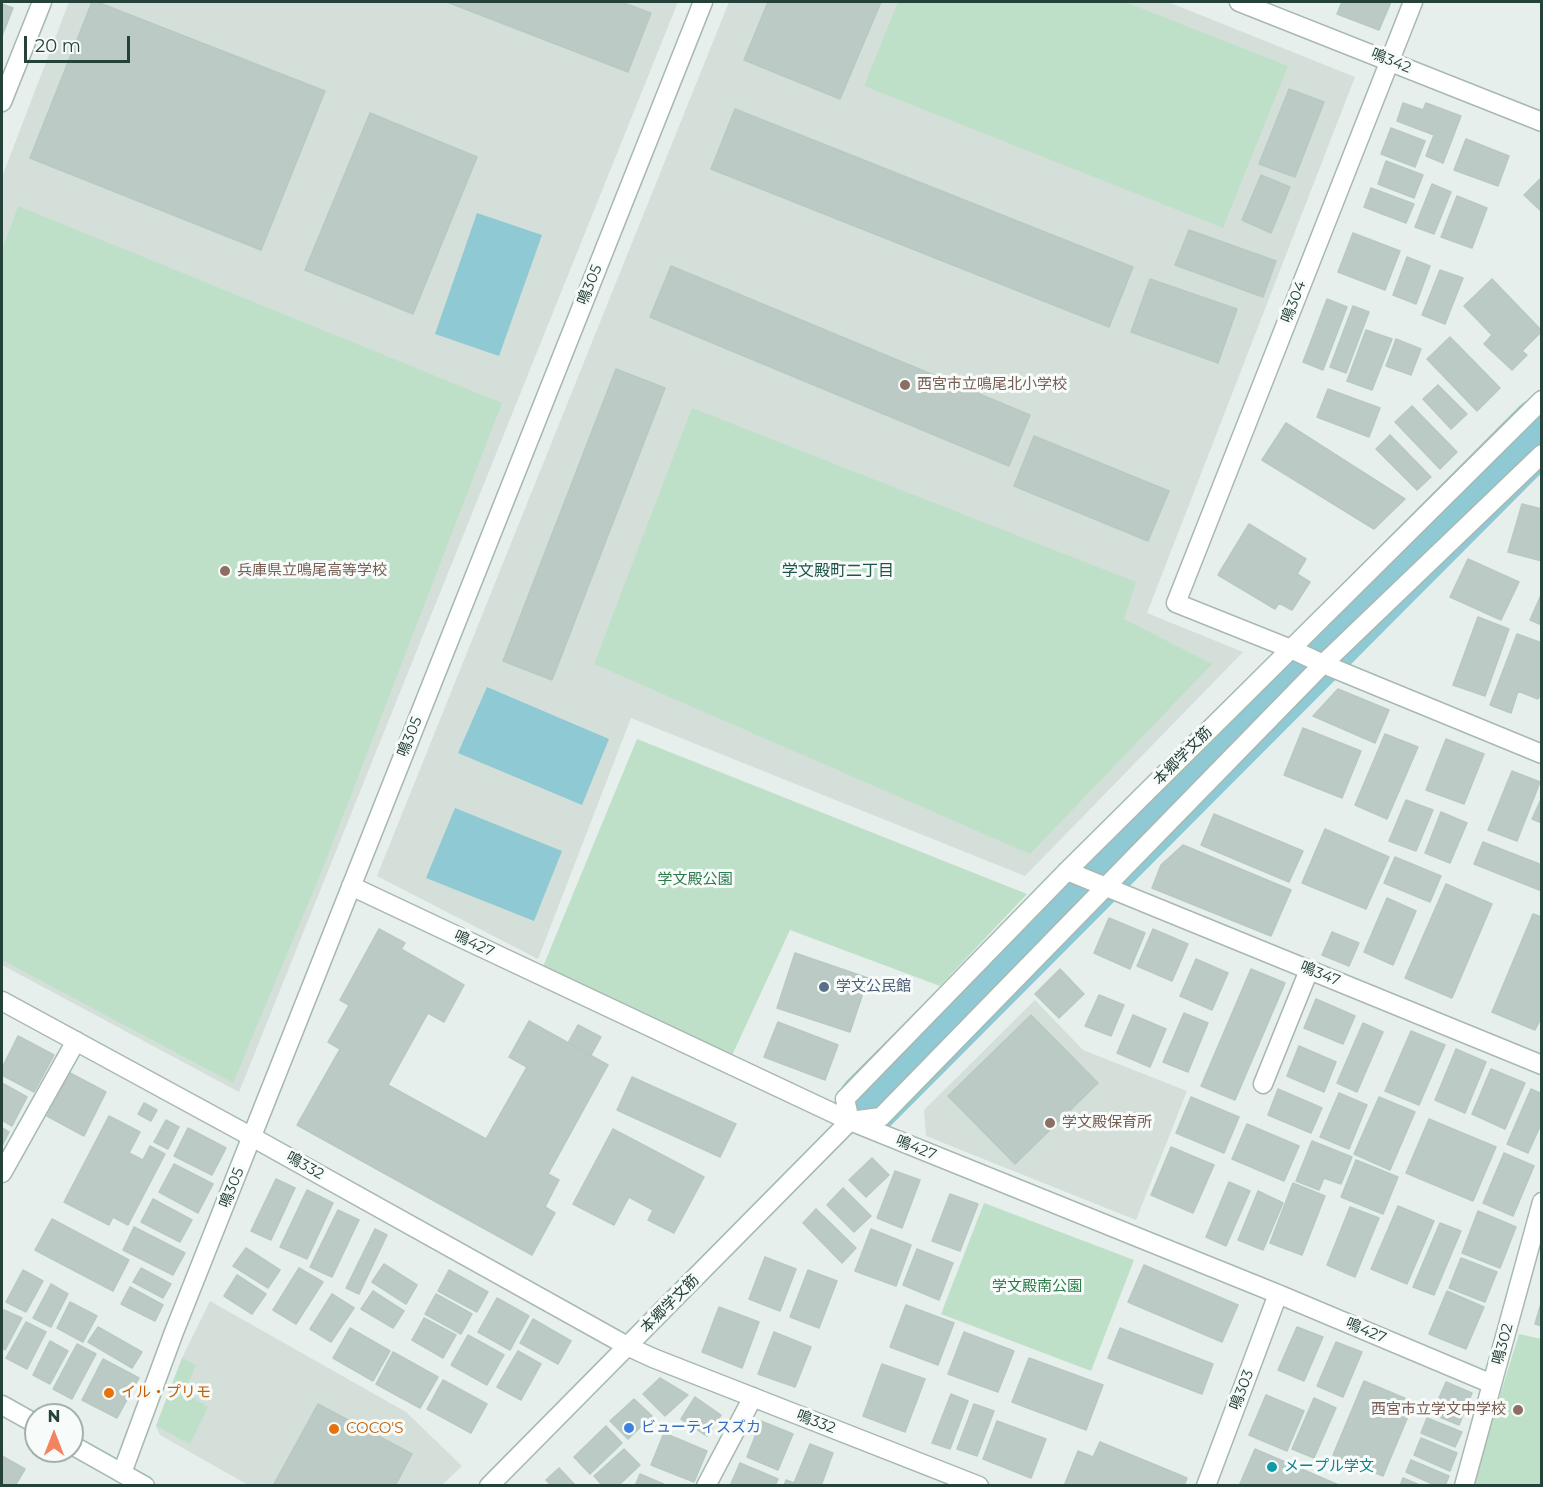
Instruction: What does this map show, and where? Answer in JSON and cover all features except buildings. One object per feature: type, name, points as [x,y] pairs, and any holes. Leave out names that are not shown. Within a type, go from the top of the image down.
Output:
[{"type":"street","points":[[2,102],[42,2]]},
{"type":"street","name":"鳴305","points":[[122,1473],[174,1332],[703,2]]},
{"type":"street","name":"鳴342","points":[[1239,2],[1542,122]]},
{"type":"street","name":"鳴304","points":[[1295,650],[1176,603],[1413,2]]},
{"type":"street","name":"本郷学文筋","points":[[489,1485],[629,1347],[850,1122],[845,1099],[1542,400]]},
{"type":"street","points":[[850,1122],[881,1117],[1102,885],[1320,663],[1542,454]]},
{"type":"street","points":[[1295,650],[1320,663],[1542,754]]},
{"type":"street","name":"鳴347","points":[[1072,873],[1542,1065]]},
{"type":"street","name":"鳴427","points":[[351,886],[850,1122],[1278,1294],[1492,1384]]},
{"type":"street","points":[[1263,1084],[1309,970]]},
{"type":"street","name":"鳴332","points":[[2,1001],[629,1347],[979,1485]]},
{"type":"street","points":[[2,1173],[76,1041]]},
{"type":"street","name":"鳴302","points":[[1464,1485],[1542,1202]]},
{"type":"street","name":"鳴303","points":[[1206,1485],[1278,1294]]},
{"type":"street","points":[[706,1485],[753,1397]]},
{"type":"street","points":[[2,1405],[24,1417]]},
{"type":"street","points":[[84,1452],[145,1485]]},
{"type":"shaded area","name":"兵庫県立鳴尾高等学校","points":[[69,2],[678,2],[239,1092],[2,965],[2,177]]},
{"type":"shaded area","name":"西宮市立鳴尾北小学校","points":[[729,2],[1168,2],[1355,77],[1147,613],[1243,652],[1025,876],[631,718],[538,959],[377,876]]},
{"type":"shaded area","name":"学文殿保育所","points":[[1035,1000],[1083,1050],[1187,1091],[1136,1220],[926,1136],[924,1110]]},
{"type":"shaded area","points":[[210,1301],[406,1412],[462,1466],[442,1485],[248,1485],[160,1435],[156,1426],[182,1358]]},
{"type":"green space","points":[[898,2],[1125,2],[1288,66],[1223,228],[864,86]]},
{"type":"green space","name":"兵庫県立鳴尾高等学校","points":[[18,206],[502,403],[321,873],[233,1083],[2,960],[2,251]]},
{"type":"green space","points":[[692,408],[1136,582],[1124,619],[1212,664],[1030,854],[594,664]]},
{"type":"green space","name":"学文殿公園","points":[[637,739],[1027,894],[940,986],[790,930],[729,1062],[542,969]]},
{"type":"green space","name":"学文殿南公園","points":[[984,1203],[1134,1260],[1091,1371],[941,1314]]},
{"type":"green space","name":"西宮市立学文中学校","points":[[1519,1334],[1541,1339],[1541,1485],[1472,1486]]},
{"type":"green space","points":[[182,1358],[196,1365],[184,1392],[208,1407],[190,1444],[156,1426]]},
{"type":"water","points":[[477,213],[542,235],[499,356],[435,334]]},
{"type":"water","points":[[487,687],[609,739],[582,805],[458,753]]},
{"type":"water","points":[[455,808],[562,851],[534,921],[426,878]]},
{"type":"waterway","points":[[869,1103],[1542,428]]},
{"type":"place","name":"西宮市立鳴尾北小学校","points":[[905,385]]},
{"type":"place","name":"兵庫県立鳴尾高等学校","points":[[225,571]]},
{"type":"place","name":"学文公民館","points":[[824,987]]},
{"type":"place","name":"学文殿保育所","points":[[1050,1123]]},
{"type":"place","name":"イル・プリモ","points":[[109,1393]]},
{"type":"place","name":"西宮市立学文中学校","points":[[1518,1410]]},
{"type":"place","name":"ビューティスズカ","points":[[629,1428]]},
{"type":"place","name":"COCO'S","points":[[334,1429]]},
{"type":"place","name":"メープル学文","points":[[1272,1467]]},
{"type":"district","name":"学文殿町二丁目","points":[[838,571]]}]
